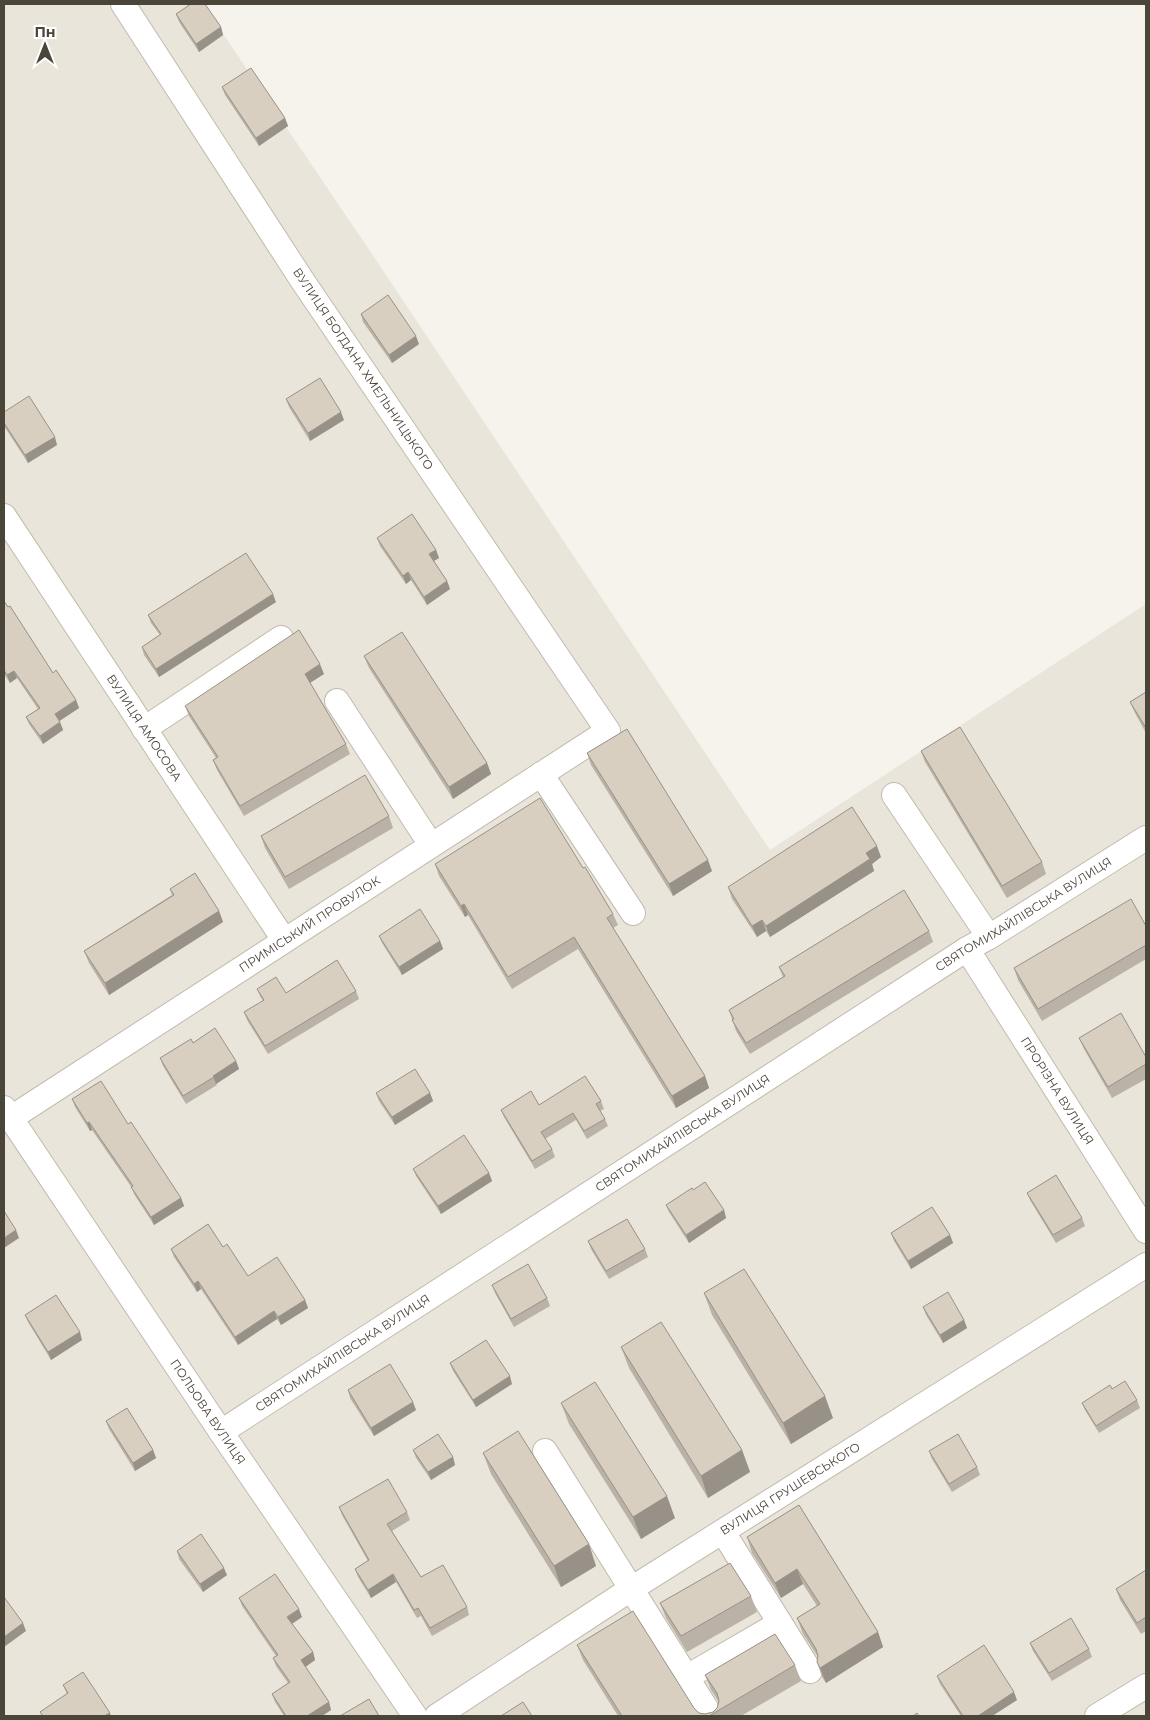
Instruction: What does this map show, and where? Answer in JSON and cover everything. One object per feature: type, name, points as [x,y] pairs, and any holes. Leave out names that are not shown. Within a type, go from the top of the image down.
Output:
[{"type":"street","name":"ВУЛИЦЯ БОГДАНА ХМЕЛЬНИЦЬКОГО","points":[[123,4],[302,280],[608,731]]},
{"type":"street","name":"ВУЛИЦЯ АМОСОВА","points":[[4,516],[284,940]]},
{"type":"street","points":[[144,729],[281,638]]},
{"type":"street","points":[[337,701],[431,845]]},
{"type":"street","name":"ПРИМІСЬКИЙ ПРОВУЛОК","points":[[7,1113],[284,940],[608,731]]},
{"type":"street","points":[[542,774],[633,913]]},
{"type":"street","points":[[894,795],[988,938]]},
{"type":"street","name":"СВЯТОМИХАЙЛІВСЬКА ВУЛИЦЯ","points":[[221,1432],[967,950],[1146,838]]},
{"type":"street","name":"ПРОРІЗНА ВУЛИЦЯ","points":[[967,950],[1146,1231]]},
{"type":"street","name":"ПОЛЬОВА ВУЛИЦЯ","points":[[7,1113],[221,1432],[415,1716]]},
{"type":"street","name":"ВУЛИЦЯ ГРУШЕВСЬКОГО","points":[[437,1716],[631,1589],[1146,1265]]},
{"type":"street","points":[[545,1451],[711,1716]]},
{"type":"street","points":[[723,1532],[810,1671]]},
{"type":"street","points":[[687,1677],[780,1623]]},
{"type":"street","points":[[1097,1716],[1146,1686]]},
{"type":"shaded area","points":[[4,4],[203,4],[770,850],[1146,604],[1146,1716],[4,1716]]},
{"type":"building","points":[[191,4],[205,4],[221,27],[196,44],[176,14]]},
{"type":"building","points":[[251,68],[285,118],[256,138],[222,87]]},
{"type":"building","points":[[388,295],[416,336],[389,355],[361,314]]},
{"type":"building","points":[[320,378],[341,412],[308,433],[286,399]]},
{"type":"building","points":[[29,396],[55,437],[25,455],[4,423],[4,412]]},
{"type":"building","points":[[412,514],[436,550],[429,554],[447,581],[424,597],[408,572],[403,576],[377,538]]},
{"type":"building","points":[[246,553],[273,594],[156,669],[142,647],[161,634],[148,615]]},
{"type":"building","points":[[4,601],[8,607],[10,606],[53,673],[56,670],[76,700],[55,714],[60,722],[40,736],[26,717],[40,708],[14,671],[7,675],[4,670]]},
{"type":"building","points":[[299,630],[320,664],[305,674],[346,744],[240,806],[213,760],[218,757],[185,706]]},
{"type":"building","points":[[402,632],[487,763],[449,787],[364,656]]},
{"type":"building","points":[[1146,692],[1146,728],[1130,702]]},
{"type":"building","points":[[960,727],[1042,862],[1002,886],[921,751]]},
{"type":"building","points":[[627,729],[708,860],[669,884],[587,753]]},
{"type":"building","points":[[365,775],[389,816],[285,877],[261,836]]},
{"type":"building","points":[[540,798],[613,914],[607,918],[705,1076],[672,1096],[574,937],[508,977],[464,904],[461,906],[435,864]]},
{"type":"building","points":[[852,807],[877,846],[866,853],[870,859],[766,926],[762,920],[752,926],[728,887]]},
{"type":"building","points":[[195,873],[219,911],[105,983],[84,951],[174,895],[170,889]]},
{"type":"building","points":[[904,890],[929,931],[746,1043],[732,1020],[734,1019],[729,1010],[785,976],[779,967]]},
{"type":"building","points":[[1131,899],[1146,926],[1146,945],[1038,1009],[1014,968]]},
{"type":"building","points":[[420,909],[440,941],[399,967],[379,936]]},
{"type":"building","points":[[337,960],[356,991],[265,1046],[244,1012],[264,1000],[257,989],[276,977],[286,993]]},
{"type":"building","points":[[1121,1013],[1146,1057],[1146,1064],[1108,1087],[1079,1038]]},
{"type":"building","points":[[215,1028],[236,1061],[183,1096],[160,1058],[191,1039],[193,1043]]},
{"type":"building","points":[[415,1069],[430,1093],[392,1117],[376,1093]]},
{"type":"building","points":[[585,1076],[601,1101],[596,1104],[605,1119],[584,1131],[573,1113],[541,1132],[552,1149],[532,1161],[501,1110],[531,1091],[539,1105]]},
{"type":"building","points":[[101,1081],[128,1124],[131,1122],[181,1198],[151,1217],[131,1187],[133,1186],[72,1099]]},
{"type":"building","points":[[464,1135],[489,1173],[438,1206],[413,1169]]},
{"type":"building","points":[[1056,1175],[1082,1218],[1053,1235],[1027,1193]]},
{"type":"building","points":[[705,1182],[724,1210],[686,1235],[666,1205]]},
{"type":"building","points":[[932,1207],[950,1235],[908,1261],[891,1233]]},
{"type":"building","points":[[4,1211],[16,1230],[4,1238]]},
{"type":"building","points":[[627,1219],[645,1249],[606,1271],[588,1241]]},
{"type":"building","points":[[208,1224],[223,1247],[227,1244],[248,1276],[277,1257],[305,1300],[278,1317],[274,1311],[235,1337],[198,1281],[194,1284],[171,1249]]},
{"type":"building","points":[[528,1264],[547,1298],[511,1319],[492,1285]]},
{"type":"building","points":[[744,1269],[825,1396],[783,1423],[704,1293]]},
{"type":"building","points":[[948,1292],[964,1320],[940,1335],[923,1307]]},
{"type":"building","points":[[56,1295],[80,1332],[48,1352],[25,1315]]},
{"type":"building","points":[[661,1322],[742,1450],[701,1476],[621,1347]]},
{"type":"building","points":[[486,1340],[510,1376],[473,1400],[450,1363]]},
{"type":"building","points":[[390,1364],[413,1402],[371,1428],[348,1390]]},
{"type":"building","points":[[1125,1381],[1137,1400],[1096,1426],[1082,1403],[1110,1385],[1112,1389]]},
{"type":"building","points":[[595,1382],[667,1496],[633,1517],[561,1403]]},
{"type":"building","points":[[127,1408],[153,1450],[133,1463],[106,1421]]},
{"type":"building","points":[[518,1431],[589,1544],[554,1566],[483,1453]]},
{"type":"building","points":[[438,1434],[453,1457],[428,1472],[413,1450]]},
{"type":"building","points":[[958,1434],[977,1467],[949,1484],[929,1451]]},
{"type":"building","points":[[388,1479],[407,1512],[387,1524],[421,1577],[443,1565],[467,1607],[430,1628],[418,1608],[414,1610],[393,1574],[368,1590],[355,1569],[369,1560],[339,1507]]},
{"type":"building","points":[[799,1505],[878,1632],[820,1668],[817,1662],[816,1649],[797,1618],[820,1604],[797,1569],[775,1583],[747,1537]]},
{"type":"building","points":[[201,1534],[224,1568],[200,1584],[177,1551]]},
{"type":"building","points":[[730,1563],[751,1596],[681,1636],[660,1603]]},
{"type":"building","points":[[1146,1570],[1146,1617],[1137,1623],[1116,1589]]},
{"type":"building","points":[[275,1574],[299,1609],[287,1617],[313,1652],[301,1660],[329,1702],[307,1716],[286,1716],[272,1694],[290,1682],[273,1658],[278,1655],[239,1598]]},
{"type":"building","points":[[4,1597],[23,1623],[4,1637]]},
{"type":"building","points":[[633,1611],[699,1713],[713,1712],[717,1708],[719,1701],[717,1693],[705,1675],[775,1634],[795,1665],[709,1716],[622,1716],[577,1645]]},
{"type":"building","points":[[1071,1618],[1089,1649],[1049,1673],[1030,1643]]},
{"type":"building","points":[[984,1645],[1014,1692],[978,1716],[963,1716],[937,1676]]},
{"type":"building","points":[[83,1672],[110,1713],[104,1716],[43,1716],[40,1712],[68,1693],[63,1685]]},
{"type":"building","points":[[369,1699],[379,1716],[340,1716]]},
{"type":"building","points":[[523,1702],[532,1716],[501,1716]]}]
